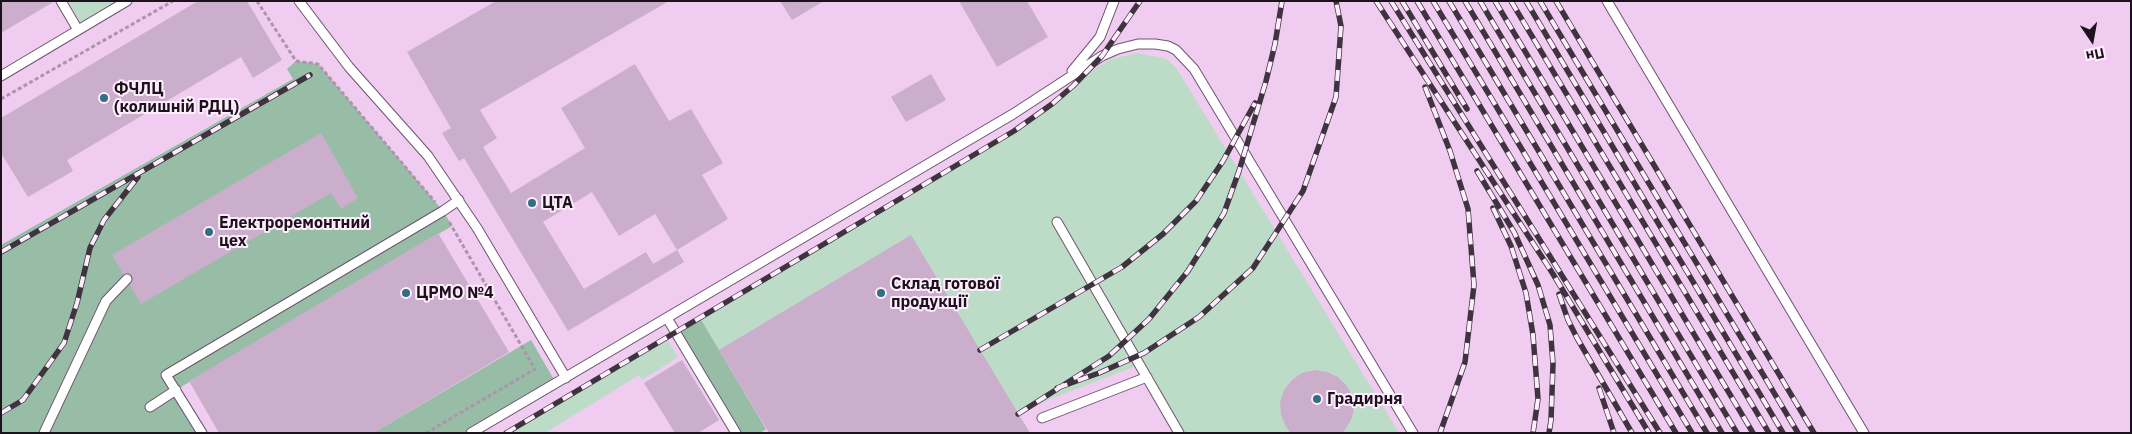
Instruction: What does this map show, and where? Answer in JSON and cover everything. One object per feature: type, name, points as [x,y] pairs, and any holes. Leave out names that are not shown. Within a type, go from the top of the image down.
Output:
[{"type":"lane","points":[[61,1],[78,30]]},
{"type":"lane","points":[[2,74],[127,1]]},
{"type":"lane","points":[[299,1],[349,67],[428,156],[477,228],[566,378]]},
{"type":"lane","points":[[1067,77],[1100,37],[1114,1]]},
{"type":"lane","points":[[1607,1],[1864,433]]},
{"type":"lane","points":[[471,433],[1014,114],[1067,77],[1102,56],[1118,49],[1138,44],[1168,46],[1183,56],[1194,69],[1413,433]]},
{"type":"lane","points":[[202,433],[166,375],[443,211],[458,200]]},
{"type":"lane","points":[[1057,222],[1179,433]]},
{"type":"lane","points":[[44,433],[106,301],[127,279]]},
{"type":"lane","points":[[667,318],[736,433]]},
{"type":"lane","points":[[1042,418],[1147,377]]},
{"type":"lane","points":[[150,408],[176,390]]},
{"type":"path","points":[[1,99],[173,1]]},
{"type":"shaded area","points":[[1,1],[2131,1],[2131,433],[1,433]]},
{"type":"green space","points":[[68,1],[118,1],[81,23]]},
{"type":"green space","points":[[1138,53],[1167,59],[1177,69],[1399,433],[1179,433],[1139,365],[1053,398],[1018,414],[719,350],[700,318],[1014,131],[1052,104],[1094,69],[1111,59]]},
{"type":"green space","points":[[296,61],[318,64],[443,211],[452,226],[176,390],[202,433],[1,433],[1,245],[293,79],[287,69]]},
{"type":"green space","points":[[700,318],[766,429],[760,433],[736,433],[676,333]]},
{"type":"green space","points":[[666,338],[678,357],[642,380],[639,375],[545,433],[506,433]]},
{"type":"green space","points":[[531,340],[556,383],[471,433],[373,433]]},
{"type":"building","points":[[1,1],[55,1],[1,33]]},
{"type":"building","name":"ФЧЛЦ (колишній РДЦ)","points":[[198,1],[247,1],[282,60],[253,78],[241,57],[67,160],[73,171],[28,197],[1,153],[1,118]]},
{"type":"building","points":[[496,1],[669,1],[480,110],[497,138],[483,147],[511,193],[585,148],[561,108],[635,64],[669,121],[691,109],[723,163],[702,175],[728,219],[677,250],[684,262],[568,331],[464,158],[459,161],[442,133],[451,128],[407,52]],"holes":[[[592,192],[619,236],[655,214],[677,250],[653,264],[646,252],[584,289],[543,222]]]},
{"type":"building","points":[[780,1],[824,1],[792,20]]},
{"type":"building","points":[[959,1],[1027,1],[1048,37],[997,67]]},
{"type":"building","points":[[931,74],[946,100],[906,122],[891,97]]},
{"type":"building","name":"Електроремонтний цех","points":[[321,133],[358,198],[341,209],[331,193],[141,304],[130,285],[133,277],[129,273],[123,274],[112,255]]},
{"type":"building","name":"ЦРМО №4","points":[[438,233],[509,352],[373,433],[219,433],[189,381]]},
{"type":"building","name":"Склад готової продукції","points":[[911,235],[1030,433],[769,433],[719,350]]},
{"type":"building","points":[[682,360],[719,420],[698,433],[675,433],[644,383]]},
{"type":"building","name":"Градирня","points":[[1315,370],[1327,372],[1338,377],[1352,395],[1354,407],[1352,418],[1343,433],[1291,433],[1286,427],[1281,415],[1280,402],[1284,390],[1292,380],[1302,373]]},
{"type":"railway","points":[[506,433],[1014,131],[1052,104],[1073,86],[1102,56],[1140,1]]},
{"type":"railway","points":[[1018,414],[1109,356],[1149,319],[1188,271],[1224,213],[1239,171],[1266,81],[1275,44],[1282,1]]},
{"type":"railway","points":[[1057,388],[1099,373],[1144,353],[1199,317],[1253,268],[1303,191],[1336,97],[1341,26],[1336,1]]},
{"type":"railway","points":[[1376,1],[1553,274],[1649,433]]},
{"type":"railway","points":[[1391,1],[1660,433]]},
{"type":"railway","points":[[1402,1],[1467,109]]},
{"type":"railway","points":[[1417,1],[1676,433]]},
{"type":"railway","points":[[1433,1],[1692,433]]},
{"type":"railway","points":[[1449,1],[1707,433]]},
{"type":"railway","points":[[1465,1],[1722,433]]},
{"type":"railway","points":[[1480,1],[1737,433]]},
{"type":"railway","points":[[1495,1],[1753,433]]},
{"type":"railway","points":[[1511,1],[1769,433]]},
{"type":"railway","points":[[1526,1],[1783,433]]},
{"type":"railway","points":[[1540,1],[1798,433]]},
{"type":"railway","points":[[1556,1],[1814,433]]},
{"type":"railway","points":[[1,252],[310,75]]},
{"type":"railway","points":[[1425,87],[1450,151],[1468,209],[1474,285],[1465,362],[1440,433]]},
{"type":"railway","points":[[980,350],[1122,267],[1163,234],[1196,201],[1223,161],[1255,103]]},
{"type":"railway","points":[[1477,171],[1514,232],[1538,285],[1550,325],[1553,364],[1549,433]]},
{"type":"railway","points":[[1,413],[23,400],[64,343],[77,303],[90,248],[104,220],[138,177]]},
{"type":"railway","points":[[1493,208],[1511,246],[1526,293],[1533,335],[1538,399],[1533,433]]},
{"type":"railway","points":[[1559,294],[1568,320],[1577,338],[1632,433]]},
{"type":"railway","points":[[1599,388],[1614,433]]},
{"type":"place","name":"ФЧЛЦ (колишній РДЦ)","points":[[104,98]]},
{"type":"place","name":"ЦТА","points":[[532,203]]},
{"type":"place","name":"Електроремонтний цех","points":[[209,232]]},
{"type":"place","name":"ЦРМО №4","points":[[406,293]]},
{"type":"place","name":"Склад готової продукції","points":[[881,293]]},
{"type":"place","name":"Градирня","points":[[1317,399]]}]
